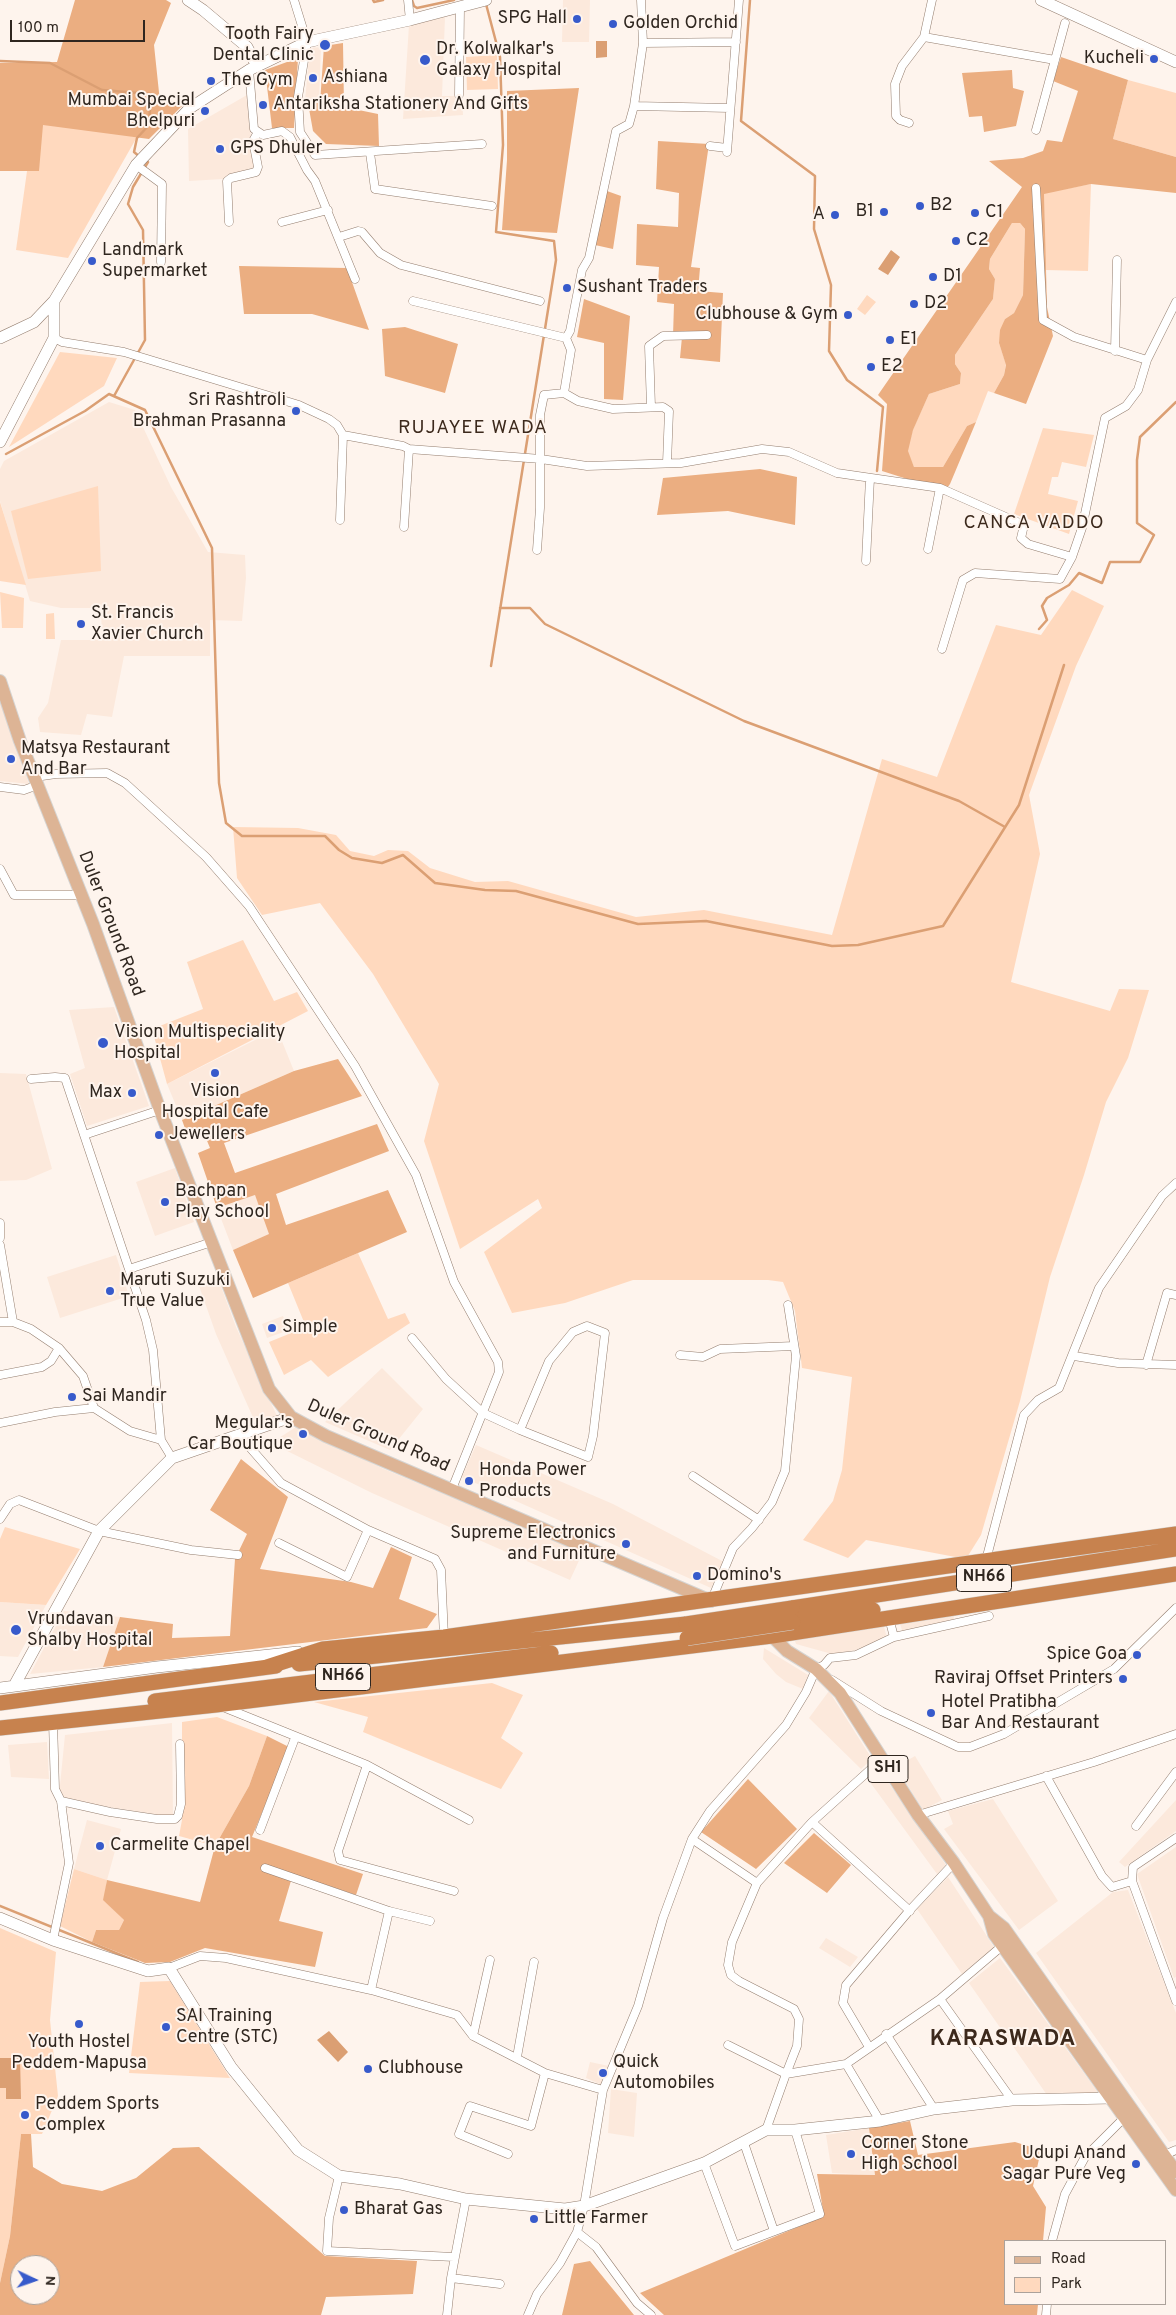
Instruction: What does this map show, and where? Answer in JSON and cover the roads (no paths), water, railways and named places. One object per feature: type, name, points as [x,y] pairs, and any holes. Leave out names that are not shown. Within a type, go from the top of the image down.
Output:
[{"type":"highway","points":[[267,1667],[323,1650],[444,1637],[711,1601],[1176,1534]]},
{"type":"highway","name":"NH66","points":[[0,1721],[433,1666],[687,1631],[792,1615],[1176,1549]]},
{"type":"highway","name":"NH66","points":[[792,1615],[1176,1564]]},
{"type":"highway","points":[[0,1728],[216,1705],[772,1636],[1176,1574]]},
{"type":"highway","points":[[767,1592],[772,1636]]},
{"type":"highway","points":[[711,1601],[716,1643]]},
{"type":"highway","name":"NH66","points":[[0,1703],[267,1667],[687,1631]]},
{"type":"main road","name":"Duler Ground Road","points":[[0,682],[36,781],[82,895],[160,1110],[268,1389],[291,1417],[326,1436],[711,1601]]},
{"type":"main road","name":"SH1","points":[[772,1636],[787,1651],[816,1669],[840,1693],[918,1814],[954,1863],[989,1916],[1004,1928],[1116,2096],[1125,2117],[1165,2155],[1176,2190]]},
{"type":"main road","name":"SH1","points":[[989,1916],[994,1934],[1002,1946],[1116,2096],[1165,2155],[1176,2172]]},
{"type":"street","points":[[188,0],[203,10],[247,47],[253,68],[254,129],[263,135],[282,131],[290,136],[307,170],[315,181],[355,279]]},
{"type":"street","points":[[294,0],[307,42],[298,97],[300,132],[315,155],[370,153],[482,144]]},
{"type":"street","points":[[408,0],[410,20]]},
{"type":"street","points":[[0,338],[34,322],[54,301],[136,165],[190,108],[253,68],[307,42],[410,20],[486,0]]},
{"type":"street","points":[[566,338],[570,332],[582,270],[589,258],[616,131],[630,124],[634,106],[643,42],[641,0]]},
{"type":"street","points":[[710,146],[727,150],[740,0]]},
{"type":"street","points":[[909,123],[900,120],[896,116],[895,84],[902,66],[924,36],[932,0]]},
{"type":"street","points":[[1041,0],[1176,62]]},
{"type":"street","points":[[459,95],[460,7]]},
{"type":"street","points":[[1036,130],[1065,23]]},
{"type":"street","points":[[924,36],[1055,60]]},
{"type":"street","points":[[643,42],[736,42]]},
{"type":"street","points":[[1162,54],[1176,51]]},
{"type":"street","points":[[634,106],[730,108]]},
{"type":"street","points":[[229,222],[227,181],[231,178],[256,172],[258,167],[253,141],[258,132]]},
{"type":"street","points":[[370,153],[374,189],[492,206]]},
{"type":"street","points":[[136,165],[162,184],[161,262]]},
{"type":"street","points":[[1036,188],[1043,320],[1074,337],[1147,360]]},
{"type":"street","points":[[282,222],[328,210]]},
{"type":"street","points":[[339,237],[358,231],[362,232],[380,253],[401,265],[540,301]]},
{"type":"street","points":[[1115,351],[1117,260]]},
{"type":"street","points":[[0,442],[54,338],[54,301]]},
{"type":"street","points":[[413,301],[566,338]]},
{"type":"street","points":[[942,649],[963,580],[975,573],[1060,579],[1072,557],[1082,528],[1105,418],[1126,406],[1138,390],[1147,360],[1176,302]]},
{"type":"street","points":[[651,407],[649,346],[663,336],[707,335]]},
{"type":"street","points":[[54,338],[62,342],[124,352],[299,405],[329,418],[344,435],[340,520]]},
{"type":"street","points":[[564,394],[571,350],[566,338]]},
{"type":"street","points":[[537,550],[540,415],[544,395],[564,394],[578,401],[613,409],[663,407],[669,411],[667,463]]},
{"type":"street","points":[[344,435],[403,446],[409,450],[540,459],[587,466],[681,463],[762,448],[789,452],[837,473],[940,488],[1024,525],[1021,538],[1028,544],[1072,557]]},
{"type":"street","points":[[404,527],[409,450]]},
{"type":"street","points":[[866,561],[870,478]]},
{"type":"street","points":[[928,549],[940,488]]},
{"type":"street","points":[[0,787],[24,790],[36,781],[56,774],[107,773],[125,783],[206,857],[248,906],[355,1066],[416,1175],[454,1282],[498,1362],[500,1372],[452,1489]]},
{"type":"street","points":[[0,869],[14,895],[82,895]]},
{"type":"street","points":[[31,1079],[56,1076],[65,1078],[146,1320],[153,1350],[161,1440],[172,1458]]},
{"type":"street","points":[[84,1135],[160,1110]]},
{"type":"street","points":[[986,1560],[1024,1415],[1038,1400],[1059,1388],[1074,1356],[1099,1288],[1162,1196],[1176,1183]]},
{"type":"street","points":[[0,1223],[0,1238]]},
{"type":"street","points":[[129,1269],[212,1242]]},
{"type":"street","points":[[0,1245],[13,1322]]},
{"type":"street","points":[[1146,1365],[1168,1293],[1176,1295]]},
{"type":"street","points":[[711,1601],[733,1548],[759,1520],[772,1502],[785,1471],[796,1356],[788,1304]]},
{"type":"street","points":[[0,1322],[13,1322],[31,1329],[59,1348],[83,1376],[94,1408],[130,1431],[161,1440]]},
{"type":"street","points":[[412,1338],[446,1379],[483,1413],[520,1430],[588,1457],[593,1436],[605,1334],[588,1326],[573,1332],[549,1361],[520,1430]]},
{"type":"street","points":[[680,1355],[703,1357],[720,1348],[794,1346]]},
{"type":"street","points":[[0,1375],[42,1367],[51,1361],[59,1348]]},
{"type":"street","points":[[1074,1356],[1118,1363],[1176,1365]]},
{"type":"street","points":[[0,1423],[56,1412],[94,1408]]},
{"type":"street","points":[[14,1686],[99,1531],[172,1458],[291,1417]]},
{"type":"street","points":[[239,1434],[281,1483],[368,1530],[435,1559],[441,1570],[444,1637]]},
{"type":"street","points":[[693,1476],[759,1520]]},
{"type":"street","points":[[0,1519],[10,1504],[19,1500],[99,1531],[191,1550],[238,1555]]},
{"type":"street","points":[[279,1543],[347,1577],[368,1530]]},
{"type":"street","points":[[816,1669],[881,1711],[958,1746],[970,1747],[1004,1734],[1114,1669],[1176,1608]]},
{"type":"street","points":[[528,2315],[537,2294],[560,2263],[577,2232],[584,2206],[603,2090],[638,2006],[663,1918],[692,1839],[710,1811],[786,1724],[806,1692],[816,1669],[824,1665],[830,1658],[856,1655],[894,1637],[989,1616]]},
{"type":"street","points":[[889,1618],[894,1637]]},
{"type":"street","points":[[0,1688],[156,1666],[323,1650]]},
{"type":"street","points":[[216,1705],[367,1765],[469,1820]]},
{"type":"street","points":[[53,1722],[55,1789],[61,1800],[69,1863],[53,1940]]},
{"type":"street","points":[[918,1814],[1046,1776],[1176,1734]]},
{"type":"street","points":[[260,1830],[295,1738]]},
{"type":"street","points":[[61,1800],[110,1812],[157,1819],[175,1819],[178,1816],[180,1804],[180,1744]]},
{"type":"street","points":[[766,2130],[797,2046],[799,2019],[794,2009],[731,1975],[728,1964],[732,1942],[757,1883],[812,1822],[882,1759]]},
{"type":"street","points":[[367,1765],[338,1851],[340,1860],[454,1891]]},
{"type":"street","points":[[1136,1826],[1176,1772]]},
{"type":"street","points":[[1046,1776],[1102,1876],[1112,1887],[1132,1881]]},
{"type":"street","points":[[812,1822],[910,1911]]},
{"type":"street","points":[[1176,1838],[1133,1867],[1132,1881],[1173,1984],[1176,2001]]},
{"type":"street","points":[[692,1839],[757,1883]]},
{"type":"street","points":[[869,2047],[843,2003],[846,1985],[954,1863]]},
{"type":"street","points":[[266,1868],[389,1911],[430,1921]]},
{"type":"street","points":[[371,1990],[389,1911]]},
{"type":"street","points":[[0,1918],[53,1940],[148,1970],[169,1968],[200,1956],[226,1958],[371,1990],[457,2015],[472,2036],[517,2057],[545,2073],[603,2090]]},
{"type":"street","points":[[728,2044],[786,2074],[846,2064],[886,2034],[940,1998],[1002,1946]]},
{"type":"street","points":[[472,2036],[490,1960]]},
{"type":"street","points":[[517,2057],[534,1962]]},
{"type":"street","points":[[169,1968],[231,2067],[298,2150],[340,2176],[400,2184],[466,2199],[565,2210],[584,2206],[704,2164],[766,2130],[795,2130],[880,2120],[934,2109],[1012,2100],[1116,2096]]},
{"type":"street","points":[[940,1998],[1012,2100]]},
{"type":"street","points":[[886,2034],[934,2109]]},
{"type":"street","points":[[846,2064],[880,2120]]},
{"type":"street","points":[[508,2154],[459,2134],[470,2106],[531,2126],[545,2073]]},
{"type":"street","points":[[1052,2240],[1065,2194],[1085,2157],[1125,2117]]},
{"type":"street","points":[[704,2164],[735,2246],[820,2214],[795,2130]]},
{"type":"street","points":[[744,2143],[774,2231]]},
{"type":"street","points":[[340,2176],[328,2218],[327,2251],[454,2257]]},
{"type":"street","points":[[447,2315],[450,2278],[466,2199]]},
{"type":"street","points":[[577,2232],[596,2247],[637,2303],[650,2315]]},
{"type":"street","points":[[450,2278],[500,2284]]},
{"type":"waterway","points":[[373,0],[374,2],[383,0]]},
{"type":"waterway","points":[[412,0],[417,8],[454,0]]},
{"type":"waterway","points":[[750,0],[741,121],[815,176],[814,229],[831,285],[829,351],[847,380],[883,407],[877,471]]},
{"type":"waterway","points":[[486,4],[500,57],[503,145],[496,232],[554,241],[556,260],[491,666]]},
{"type":"waterway","points":[[0,61],[50,63],[102,90],[151,94],[149,125],[137,138],[134,152],[140,157]]},
{"type":"waterway","points":[[114,396],[145,340],[143,230],[128,204],[133,187],[148,162],[144,160]]},
{"type":"waterway","points":[[6,454],[85,411],[109,394],[145,410],[212,548],[219,783],[226,823],[242,836],[325,836],[339,850],[352,858],[382,863],[403,855],[435,883],[485,890],[516,891],[638,924],[706,921],[832,946],[858,945],[943,926],[1019,805],[1064,665]]},
{"type":"waterway","points":[[1039,629],[1047,620],[1042,606],[1047,598],[1069,585],[1079,573],[1102,583],[1110,562],[1140,562],[1154,535],[1137,523],[1137,460],[1140,437],[1176,402]]},
{"type":"waterway","points":[[500,608],[530,608],[545,624],[744,721],[959,801],[1005,827]]},
{"type":"waterway","points":[[0,1906],[138,1962]]},
{"type":"place","name":"SPG Hall","points":[[577,19]]},
{"type":"place","name":"Golden Orchid","points":[[613,24]]},
{"type":"place","name":"Tooth Fairy Dental Clinic","points":[[325,45]]},
{"type":"place","name":"Kucheli","points":[[1154,59]]},
{"type":"place","name":"Dr. Kolwalkar's Galaxy Hospital","points":[[425,60]]},
{"type":"place","name":"Ashiana","points":[[313,78]]},
{"type":"place","name":"The Gym","points":[[211,81]]},
{"type":"place","name":"Antariksha Stationery And Gifts","points":[[263,105]]},
{"type":"place","name":"Mumbai Special Bhelpuri","points":[[205,111]]},
{"type":"place","name":"GPS Dhuler","points":[[220,149]]},
{"type":"place","name":"B2","points":[[920,206]]},
{"type":"place","name":"B1","points":[[884,212]]},
{"type":"place","name":"C1","points":[[975,213]]},
{"type":"place","name":"A","points":[[835,215]]},
{"type":"place","name":"C2","points":[[956,241]]},
{"type":"place","name":"Landmark Supermarket","points":[[92,261]]},
{"type":"place","name":"D1","points":[[933,277]]},
{"type":"place","name":"Sushant Traders","points":[[567,288]]},
{"type":"place","name":"D2","points":[[914,304]]},
{"type":"place","name":"Clubhouse & Gym","points":[[848,315]]},
{"type":"place","name":"E1","points":[[890,340]]},
{"type":"place","name":"E2","points":[[871,367]]},
{"type":"place","name":"Sri Rashtroli Brahman Prasanna","points":[[296,411]]},
{"type":"place","name":"St. Francis Xavier Church","points":[[81,624]]},
{"type":"place","name":"Matsya Restaurant And Bar","points":[[11,759]]},
{"type":"place","name":"Vision Multispeciality Hospital","points":[[103,1043]]},
{"type":"place","name":"Vision Hospital Cafe","points":[[215,1073]]},
{"type":"place","name":"Max","points":[[132,1093]]},
{"type":"place","name":"Jewellers","points":[[159,1135]]},
{"type":"place","name":"Bachpan Play School","points":[[165,1202]]},
{"type":"place","name":"Maruti Suzuki True Value","points":[[110,1291]]},
{"type":"place","name":"Simple","points":[[272,1328]]},
{"type":"place","name":"Sai Mandir","points":[[72,1397]]},
{"type":"place","name":"Megular's Car Boutique","points":[[303,1434]]},
{"type":"place","name":"Honda Power Products","points":[[469,1481]]},
{"type":"place","name":"Supreme Electronics and Furniture","points":[[626,1544]]},
{"type":"place","name":"Domino's","points":[[697,1576]]},
{"type":"place","name":"Vrundavan Shalby Hospital","points":[[16,1630]]},
{"type":"place","name":"Spice Goa","points":[[1137,1655]]},
{"type":"place","name":"Raviraj Offset Printers","points":[[1123,1679]]},
{"type":"place","name":"Hotel Pratibha Bar And Restaurant","points":[[931,1713]]},
{"type":"place","name":"Carmelite Chapel","points":[[100,1846]]},
{"type":"place","name":"Youth Hostel Peddem-Mapusa","points":[[79,2024]]},
{"type":"place","name":"SAI Training Centre (STC)","points":[[166,2027]]},
{"type":"place","name":"Clubhouse","points":[[368,2069]]},
{"type":"place","name":"Quick Automobiles","points":[[603,2073]]},
{"type":"place","name":"Peddem Sports Complex","points":[[25,2115]]},
{"type":"place","name":"Corner Stone High School","points":[[851,2154]]},
{"type":"place","name":"Udupi Anand Sagar Pure Veg","points":[[1136,2164]]},
{"type":"place","name":"Bharat Gas","points":[[344,2210]]},
{"type":"place","name":"Little Farmer","points":[[534,2219]]},
{"type":"district","name":"RUJAYEE WADA","points":[[473,429]]},
{"type":"district","name":"CANCA VADDO","points":[[1034,524]]},
{"type":"district","name":"KARASWADA","points":[[1003,2041]]}]
